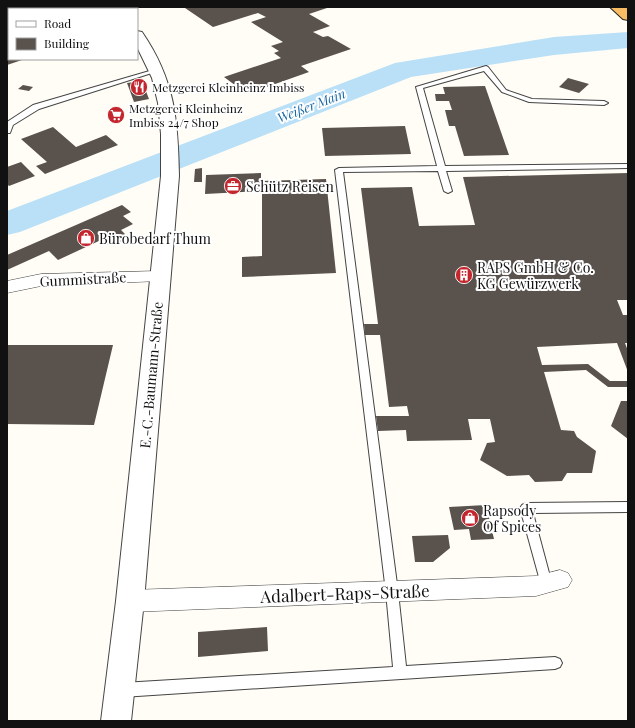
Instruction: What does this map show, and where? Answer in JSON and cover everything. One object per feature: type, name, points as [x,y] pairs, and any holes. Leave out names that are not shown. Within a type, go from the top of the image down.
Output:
[{"type":"highway","points":[[617,7],[628,16]]},
{"type":"street","name":"E.-C.-Baumann-Straße","points":[[116,721],[130,602],[170,176],[170,136],[164,92],[148,53],[138,37]]},
{"type":"street","name":"Gummistraße","points":[[7,287],[41,280],[160,276]]},
{"type":"street","name":"Adalbert-Raps-Straße","points":[[130,602],[536,586],[553,582]]},
{"type":"lane","points":[[448,192],[419,87],[486,68],[504,92],[531,101],[604,103]]},
{"type":"lane","points":[[7,131],[10,124],[36,107],[155,71]]},
{"type":"lane","points":[[400,673],[392,592],[339,170],[628,166]]},
{"type":"lane","points":[[553,582],[526,508],[628,507]]},
{"type":"lane","points":[[120,690],[555,663]]},
{"type":"building","points":[[330,7],[309,14],[330,26],[313,32],[323,37],[328,36],[351,49],[301,66],[309,72],[247,94],[224,77],[281,58],[274,53],[279,51],[271,46],[283,42],[251,22],[266,17],[258,13],[213,27],[185,8]]},
{"type":"building","points":[[7,51],[8,60],[22,60],[7,65]]},
{"type":"building","points":[[568,78],[589,84],[579,93],[559,87]]},
{"type":"building","points":[[142,81],[149,99],[134,102],[127,83]]},
{"type":"building","points":[[23,85],[33,87],[29,91],[18,89]]},
{"type":"building","points":[[485,86],[509,155],[464,156],[455,126],[449,126],[445,110],[452,110],[449,101],[436,101],[435,94],[445,94],[443,87]]},
{"type":"building","points":[[119,110],[120,118],[113,119],[112,111]]},
{"type":"building","points":[[405,126],[411,154],[325,156],[322,128]]},
{"type":"building","points":[[53,127],[76,147],[106,135],[118,145],[45,174],[36,166],[47,162],[21,139]]},
{"type":"building","points":[[21,162],[35,176],[9,186],[7,184],[7,167]]},
{"type":"building","points":[[202,168],[202,182],[194,182],[195,169]]},
{"type":"building","points":[[261,173],[261,181],[326,179],[336,273],[242,277],[242,257],[262,256],[262,191],[205,194],[206,175]]},
{"type":"building","name":"RAPS GmbH & Co. KG Gewürzwerk","points":[[628,173],[628,300],[617,300],[623,315],[628,315],[628,343],[625,343],[628,351],[628,372],[617,343],[537,347],[542,365],[588,364],[610,381],[628,381],[628,387],[608,387],[586,370],[544,372],[561,430],[574,431],[577,437],[596,451],[592,473],[567,473],[562,481],[535,482],[529,475],[507,476],[480,460],[487,443],[495,442],[490,419],[468,419],[472,440],[407,441],[406,430],[378,431],[376,416],[409,416],[407,406],[389,407],[380,335],[365,335],[364,324],[378,324],[361,188],[412,187],[419,226],[475,225],[463,177]]},
{"type":"building","name":"Bürobedarf Thum","points":[[122,205],[131,212],[123,216],[133,224],[121,230],[125,234],[126,239],[119,244],[108,245],[101,240],[58,260],[49,251],[7,270],[7,255]]},
{"type":"building","points":[[7,345],[113,345],[94,425],[7,424]]},
{"type":"building","points":[[621,401],[628,401],[628,439],[611,426]]},
{"type":"building","name":"Rapsody Of Spices","points":[[486,505],[494,539],[471,540],[469,529],[454,530],[449,507]]},
{"type":"building","points":[[448,535],[450,548],[433,562],[415,562],[412,536]]},
{"type":"building","points":[[267,627],[268,651],[198,657],[198,632]]},
{"type":"waterway","name":"Weißer Main","points":[[7,224],[405,69],[554,46],[628,40]]},
{"type":"place","name":"Metzgerei Kleinheinz Imbiss","points":[[139,87]]},
{"type":"place","name":"Metzgerei Kleinheinz Imbiss 24/7 Shop","points":[[116,115]]},
{"type":"place","name":"Schütz Reisen","points":[[233,186]]},
{"type":"place","name":"Bürobedarf Thum","points":[[86,238]]},
{"type":"place","name":"RAPS GmbH & Co. KG Gewürzwerk","points":[[464,275]]},
{"type":"place","name":"Rapsody Of Spices","points":[[470,518]]}]
